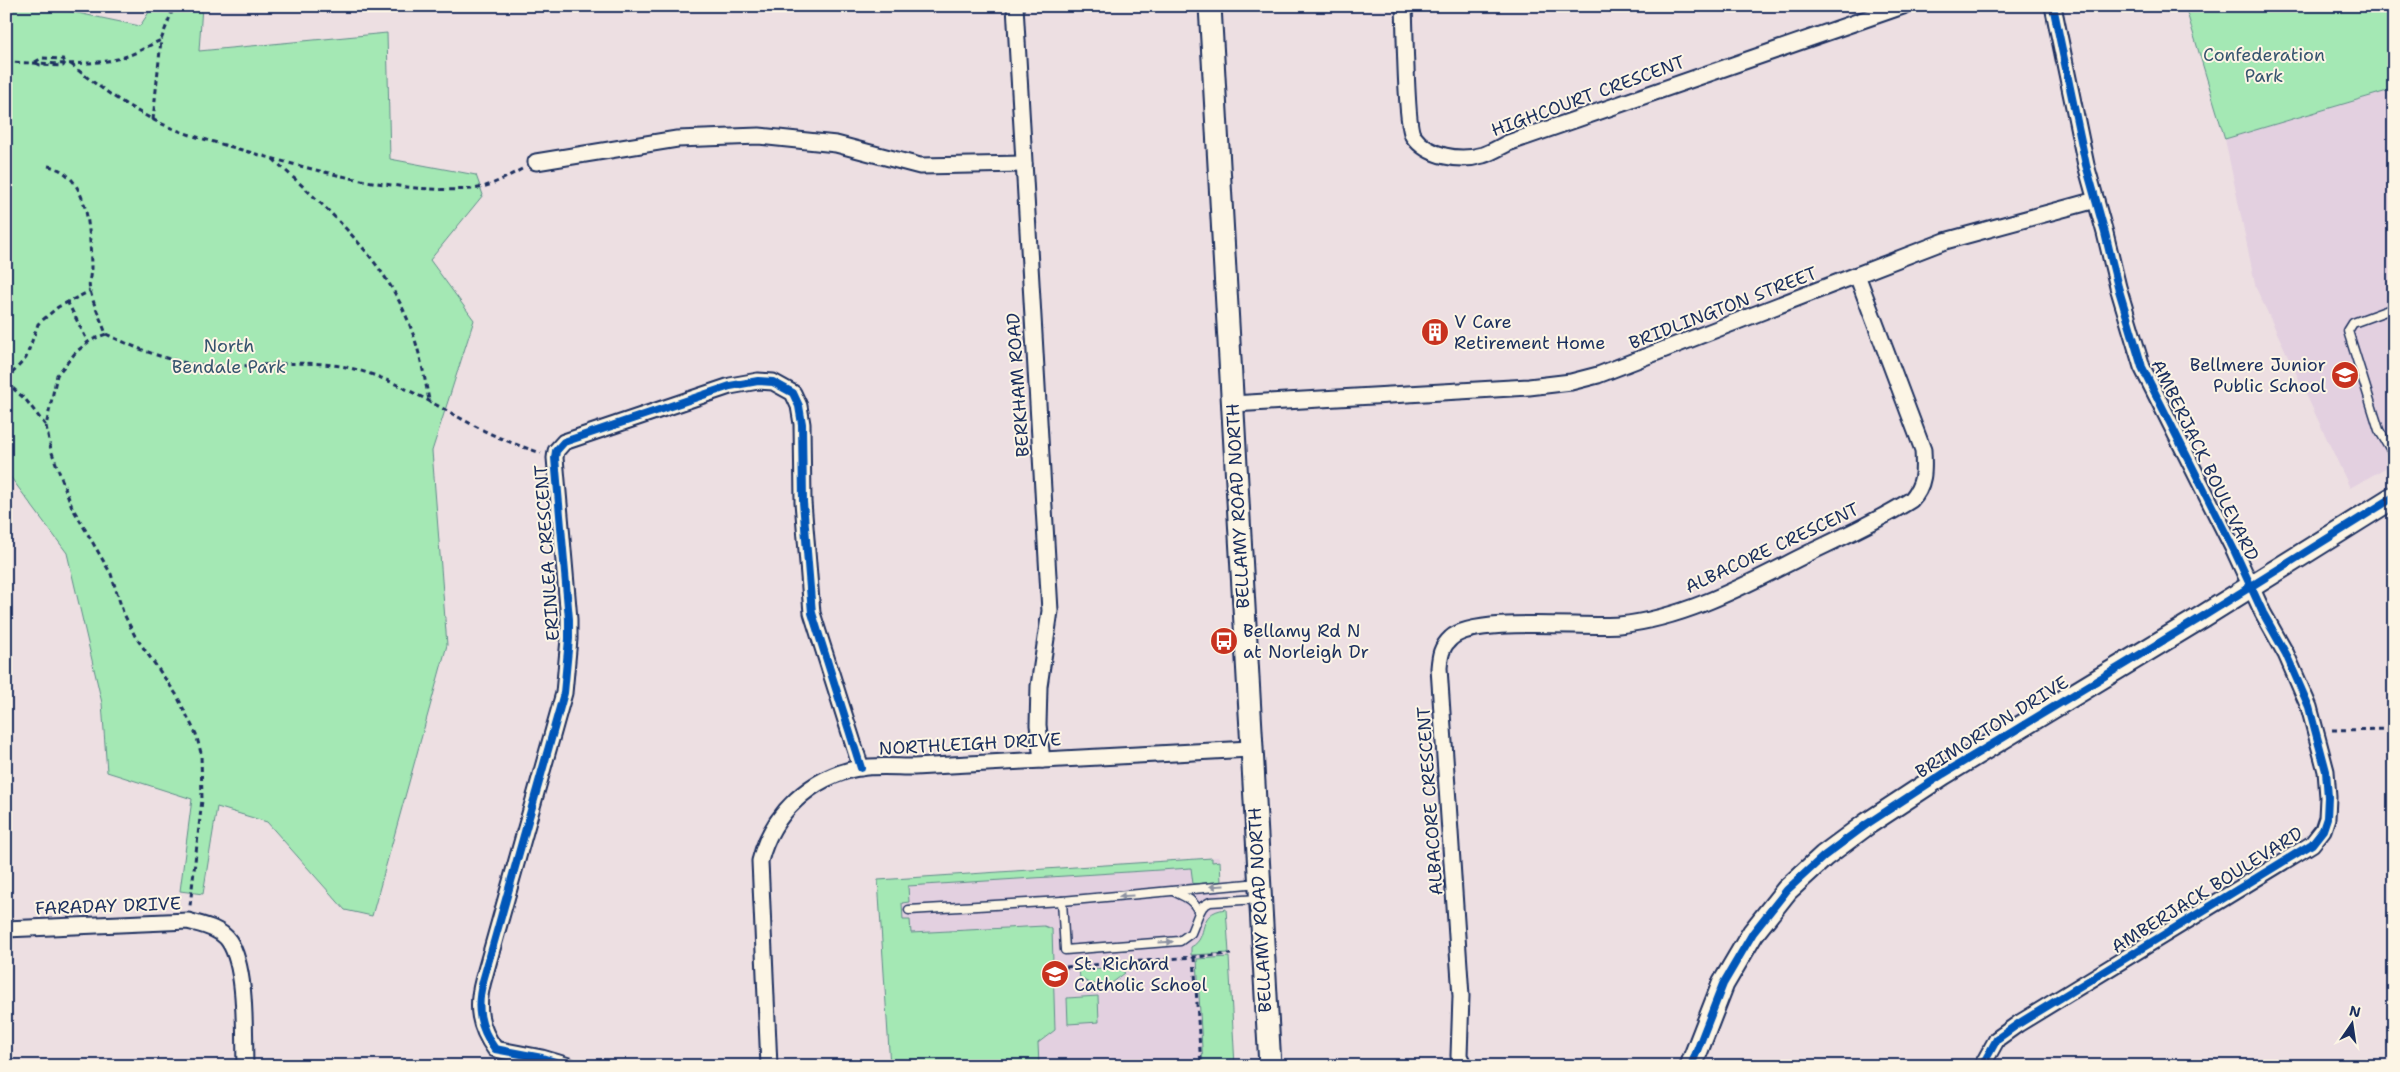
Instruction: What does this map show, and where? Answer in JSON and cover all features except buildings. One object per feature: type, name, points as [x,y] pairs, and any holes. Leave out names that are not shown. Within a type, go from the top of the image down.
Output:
[{"type":"street","name":"BERKHAM ROAD","points":[[1015,6],[1050,611],[1039,686],[1038,725],[1042,760]]},
{"type":"street","name":"BELLAMY ROAD NORTH","points":[[1210,6],[1250,749],[1270,1066]]},
{"type":"street","name":"HIGHCOURT CRESCENT","points":[[1404,6],[1407,83],[1412,135],[1428,150],[1455,158],[1482,155],[1508,143],[1903,6]]},
{"type":"street","name":"AMBERJACK BOULEVARD","points":[[1982,1066],[1997,1039],[2018,1024],[2312,844],[2323,830],[2327,818],[2326,771],[2309,707],[2286,654],[2142,367],[2118,287],[2075,118],[2053,6]]},
{"type":"street","points":[[536,162],[677,139],[759,136],[836,144],[920,166],[1024,164]]},
{"type":"street","name":"BRIDLINGTON STREET","points":[[1232,404],[1529,387],[1571,382],[1645,358],[1945,241],[2096,200]]},
{"type":"street","name":"ALBACORE CRESCENT","points":[[1464,1066],[1459,1056],[1461,996],[1439,668],[1441,650],[1452,636],[1466,630],[1499,626],[1617,625],[1647,621],[1691,609],[1726,595],[1911,500],[1920,491],[1924,476],[1923,450],[1857,275]]},
{"type":"street","name":"ERINLEA CRESCENT","points":[[569,1066],[542,1058],[494,1049],[480,1024],[478,1009],[483,981],[564,693],[569,619],[555,458],[556,451],[564,442],[730,386],[773,382],[793,393],[802,424],[803,502],[812,613],[825,660],[861,768]]},
{"type":"street","name":"BRIMORTON DRIVE","points":[[1691,1066],[1723,984],[1753,933],[1770,909],[1806,872],[1846,839],[1943,774],[2251,587],[2394,497]]},
{"type":"street","name":"NORTHLEIGH DRIVE","points":[[768,1066],[760,860],[764,844],[775,824],[790,804],[814,785],[838,774],[861,768],[1250,749]]},
{"type":"street","name":"FARADAY DRIVE","points":[[6,929],[188,921],[212,928],[228,940],[240,975],[245,1066]]},
{"type":"lane","points":[[2394,308],[2353,323],[2348,331],[2379,430],[2394,455]]},
{"type":"lane","points":[[910,910],[1062,901],[1175,892],[1197,888],[1259,891]]},
{"type":"lane","points":[[1062,901],[1065,950],[1180,941],[1192,933],[1203,906],[1210,902],[1259,891]]},
{"type":"lane","points":[[1175,892],[1196,905],[1199,913]]},
{"type":"path","points":[[153,120],[161,40],[174,6]]},
{"type":"path","points":[[35,63],[42,58],[62,59],[66,63],[71,64],[114,60],[131,55],[161,40]]},
{"type":"path","points":[[6,62],[63,66],[66,63]]},
{"type":"path","points":[[71,64],[118,99],[153,120],[189,134],[272,159],[374,183],[473,189],[491,185],[536,162]]},
{"type":"path","points":[[272,159],[316,198],[361,246],[391,288],[408,321],[418,349],[429,400]]},
{"type":"path","points":[[48,166],[57,168],[72,179],[86,208],[90,250],[90,290],[106,334]]},
{"type":"path","points":[[46,426],[26,400],[6,381],[26,358],[38,324],[67,301],[90,290]]},
{"type":"path","points":[[67,301],[88,342]]},
{"type":"path","points":[[188,921],[202,800],[201,753],[196,734],[176,694],[135,636],[123,612],[111,574],[72,508],[51,450],[46,426],[57,375],[76,352],[88,342],[106,334],[157,355],[194,364],[213,366],[309,364],[354,369],[391,381],[481,429],[555,458]]},
{"type":"path","points":[[2316,730],[2394,729]]},
{"type":"path","points":[[1066,967],[1231,954]]},
{"type":"path","points":[[1194,957],[1201,1066]]},
{"type":"shaded area","name":"Bellmere Junior Public School","points":[[2394,89],[2394,463],[2350,488],[2256,288],[2225,139]]},
{"type":"shaded area","name":"St. Richard Catholic School","points":[[1219,857],[1232,1066],[890,1066],[878,880]]},
{"type":"green space","name":"North Bendale Park","points":[[6,6],[67,6],[68,11],[140,26],[153,6],[202,6],[199,51],[387,33],[390,159],[476,175],[483,195],[430,260],[474,320],[432,451],[447,645],[372,916],[345,910],[267,822],[217,807],[203,894],[180,891],[192,799],[107,772],[102,703],[67,553],[6,471]]},
{"type":"green space","name":"Confederation Park","points":[[2185,6],[2394,6],[2394,89],[2225,139]]},
{"type":"green space","points":[[1212,858],[1212,862],[1220,861],[1221,882],[1193,884],[1191,868],[908,886],[909,902],[902,903],[903,920],[910,920],[911,933],[1044,926],[1052,929],[1055,1030],[1038,1043],[1039,1066],[890,1066],[878,880]]},
{"type":"green space","points":[[1226,909],[1229,953],[1191,955],[1191,947],[1197,943],[1206,920],[1216,911]]},
{"type":"green space","points":[[1229,957],[1235,1066],[1203,1066],[1197,959]]},
{"type":"green space","points":[[1118,967],[1125,973],[1108,986],[1089,983],[1080,978],[1079,970]]},
{"type":"green space","points":[[1098,996],[1099,1022],[1068,1024],[1067,998]]},
{"type":"cycle path","points":[[1982,1066],[1997,1039],[2018,1024],[2312,844],[2323,830],[2327,818],[2326,771],[2309,707],[2286,654],[2263,613],[2235,552],[2142,367],[2118,287],[2086,165],[2053,6]]},
{"type":"cycle path","points":[[569,1066],[542,1058],[495,1049],[485,1033],[480,1016],[483,981],[564,693],[569,619],[555,458],[556,451],[564,442],[730,386],[758,381],[773,382],[793,393],[799,406],[802,424],[803,502],[812,613],[861,768]]},
{"type":"cycle path","points":[[1691,1066],[1723,984],[1753,933],[1787,890],[1824,856],[1867,824],[1943,774],[2202,617],[2394,497]]},
{"type":"place","name":"V Care Retirement Home","points":[[1435,332]]},
{"type":"place","name":"Bellmere Junior Public School","points":[[2345,375]]},
{"type":"place","name":"Bellamy Rd N at Norleigh Dr","points":[[1224,641]]},
{"type":"place","name":"St. Richard Catholic School","points":[[1055,974]]}]
